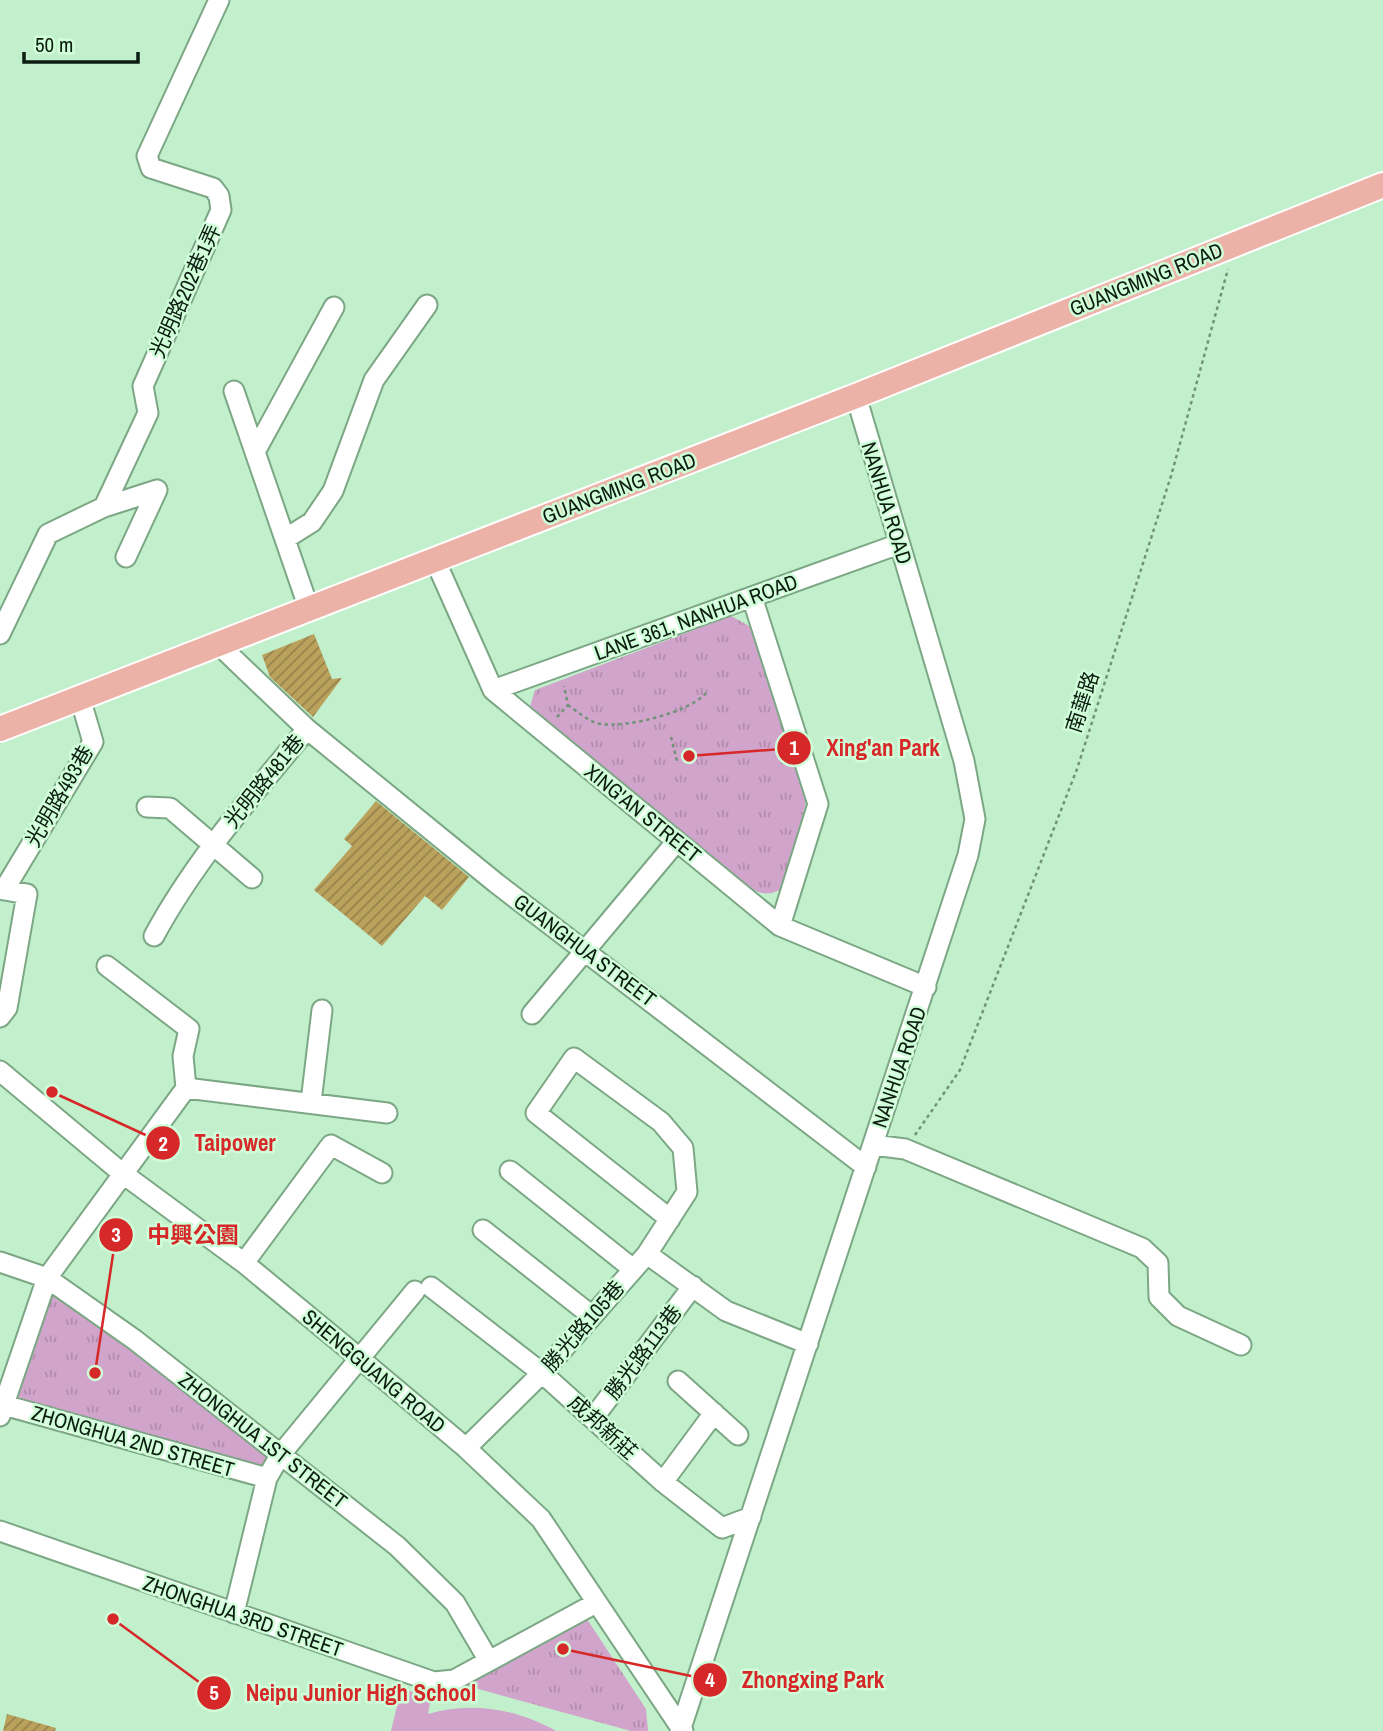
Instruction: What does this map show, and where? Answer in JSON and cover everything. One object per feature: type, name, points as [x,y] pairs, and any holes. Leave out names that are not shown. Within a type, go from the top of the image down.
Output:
[{"type":"main road","name":"GUANGMING ROAD","points":[[0,729],[856,396],[1383,185]]},
{"type":"street","name":"光明路202巷1弄","points":[[104,507],[148,413],[143,386],[221,210],[219,196],[213,188],[151,168],[148,156],[219,0]]},
{"type":"street","points":[[285,538],[312,522],[333,491],[374,380],[426,305]]},
{"type":"street","points":[[256,450],[334,307]]},
{"type":"street","points":[[234,391],[309,609]]},
{"type":"street","name":"NANHUA ROAD","points":[[681,1730],[926,987],[968,855],[975,819],[964,761],[856,396]]},
{"type":"street","points":[[0,634],[48,534],[104,507],[157,490],[127,557]]},
{"type":"street","name":"LANE 361, NANHUA ROAD","points":[[493,690],[900,544]]},
{"type":"street","name":"XING'AN STREET","points":[[435,560],[493,690],[780,926],[926,987]]},
{"type":"street","points":[[752,597],[818,804],[780,926]]},
{"type":"street","name":"光明路481巷","points":[[154,936],[180,888],[212,844],[307,729],[218,644]]},
{"type":"street","name":"光明路493巷","points":[[2,890],[93,742],[80,698]]},
{"type":"street","name":"GUANGHUA STREET","points":[[307,729],[866,1167]]},
{"type":"street","points":[[147,807],[170,808],[252,878]]},
{"type":"street","points":[[532,1014],[677,841]]},
{"type":"street","points":[[0,1017],[7,1008],[27,894],[2,890]]},
{"type":"street","points":[[1,1408],[47,1278],[121,1173],[186,1088],[183,1056],[189,1029],[107,966]]},
{"type":"street","points":[[311,1101],[322,1010]]},
{"type":"street","name":"勝光路105巷","points":[[466,1448],[542,1373],[647,1254],[670,1219],[687,1192],[682,1148],[676,1139],[661,1122],[574,1058],[536,1113],[670,1219]]},
{"type":"street","name":"SHENGGUANG ROAD","points":[[0,1071],[121,1173],[244,1263],[358,1357],[466,1448],[541,1519],[681,1730]]},
{"type":"street","points":[[186,1088],[311,1101],[387,1113]]},
{"type":"street","points":[[873,1145],[905,1149],[1142,1248],[1158,1263],[1159,1297],[1178,1316],[1241,1345]]},
{"type":"street","points":[[244,1263],[331,1146],[382,1173]]},
{"type":"street","points":[[510,1171],[633,1269]]},
{"type":"street","points":[[483,1230],[592,1316]]},
{"type":"street","points":[[647,1254],[726,1311],[808,1344]]},
{"type":"street","name":"ZHONGHUA 1ST STREET","points":[[0,1262],[47,1278],[135,1340],[397,1546],[455,1603],[489,1661]]},
{"type":"street","name":"勝光路113巷","points":[[594,1417],[693,1286]]},
{"type":"street","name":"成邦新莊","points":[[358,1357],[423,1289],[542,1373],[594,1417],[663,1482],[722,1528],[751,1517]]},
{"type":"street","points":[[234,1612],[267,1478],[281,1454],[358,1357]]},
{"type":"street","points":[[678,1381],[738,1434]]},
{"type":"street","name":"ZHONGHUA 2ND STREET","points":[[1,1408],[267,1478]]},
{"type":"street","points":[[663,1482],[714,1413]]},
{"type":"street","name":"ZHONGHUA 3RD STREET","points":[[0,1531],[434,1682],[454,1680],[596,1603]]},
{"type":"path","name":"南華路","points":[[905,1149],[960,1070],[1077,769],[1171,476],[1236,242]]},
{"type":"path","points":[[564,686],[568,705],[599,724],[622,724],[674,714],[697,703],[708,691]]},
{"type":"path","points":[[557,717],[568,705]]},
{"type":"path","points":[[671,737],[677,761]]},
{"type":"green space","points":[[731,616],[751,627],[806,802],[783,888],[766,894],[740,881],[529,710],[535,690]]},
{"type":"green space","points":[[50,1285],[275,1456],[264,1473],[12,1401]]},
{"type":"green space","points":[[585,1616],[646,1709],[648,1731],[631,1731],[453,1682]]},
{"type":"green space","points":[[401,1689],[431,1696],[428,1714],[461,1708],[494,1709],[526,1717],[556,1731],[391,1731]]},
{"type":"building","points":[[314,634],[332,679],[342,678],[313,717],[270,677],[262,655]]},
{"type":"building","points":[[376,801],[469,877],[442,910],[425,896],[382,946],[314,890],[352,846],[344,839]]},
{"type":"building","points":[[7,1714],[56,1728],[55,1731],[3,1731]]},
{"type":"place","name":"Xing'an Park","points":[[689,756]]},
{"type":"place","name":"Taipower","points":[[52,1092]]},
{"type":"place","name":"中興公園","points":[[95,1373]]},
{"type":"place","name":"Neipu Junior High School","points":[[113,1619]]},
{"type":"place","name":"Zhongxing Park","points":[[563,1649]]}]
